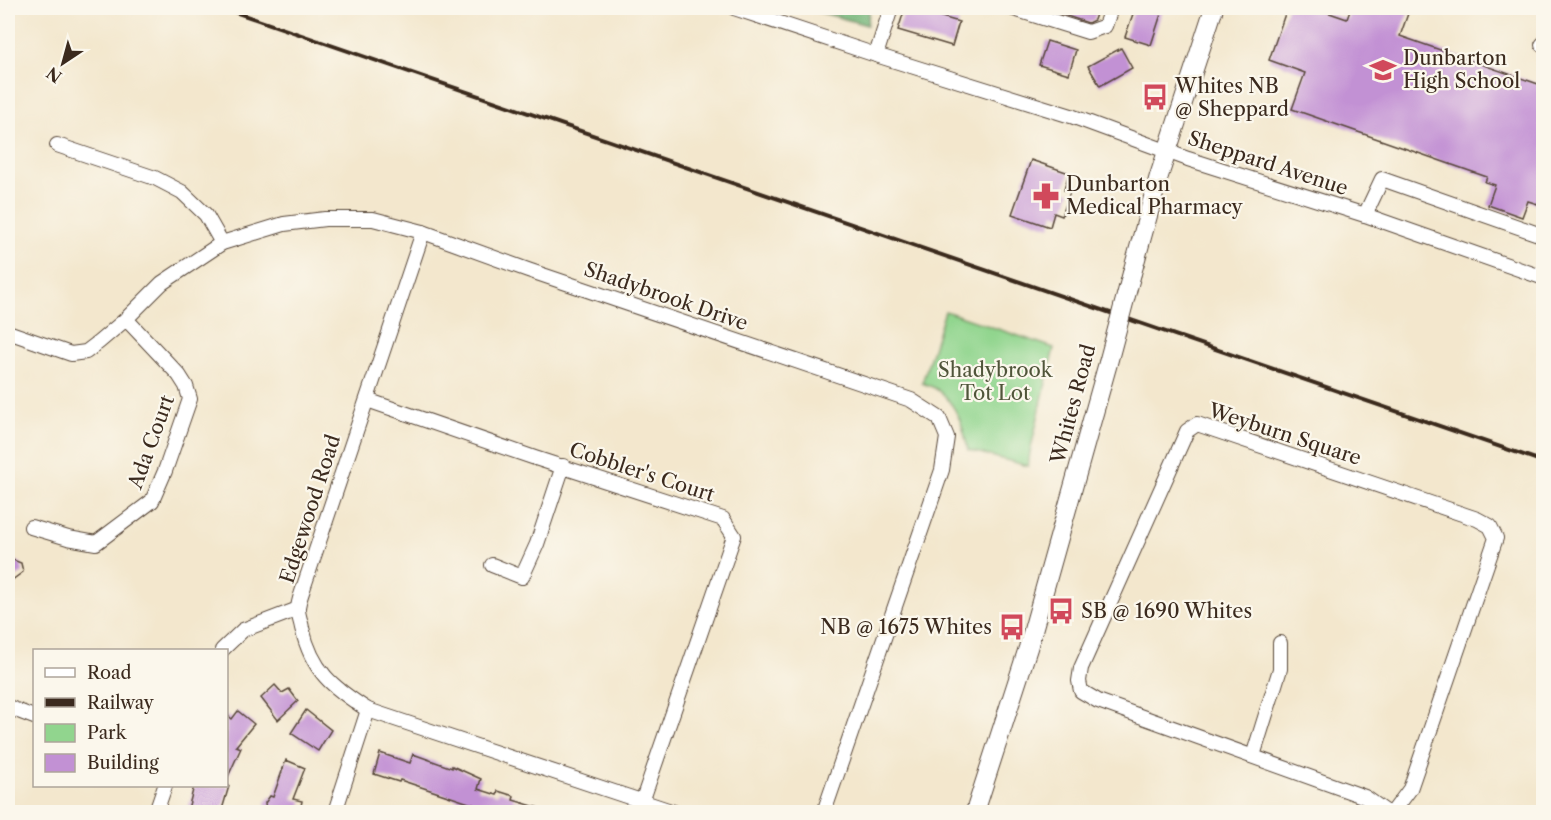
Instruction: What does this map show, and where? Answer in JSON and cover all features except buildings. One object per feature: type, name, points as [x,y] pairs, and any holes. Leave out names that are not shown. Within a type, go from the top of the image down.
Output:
[{"type":"main road","name":"Whites Road","points":[[975,813],[1028,648],[1167,151],[1214,8]]},
{"type":"street","name":"Sheppard Avenue","points":[[734,8],[1071,116],[1167,151],[1365,215],[1544,278]]},
{"type":"street","points":[[876,55],[891,8]]},
{"type":"street","points":[[1011,8],[1088,32],[1105,26],[1111,8]]},
{"type":"street","points":[[57,145],[154,178],[182,192],[206,215],[222,243]]},
{"type":"street","points":[[1365,215],[1382,179],[1544,236]]},
{"type":"street","name":"Shadybrook Drive","points":[[8,332],[71,354],[86,352],[126,319],[162,283],[222,243],[284,224],[326,219],[373,219],[423,232],[911,400],[939,418],[947,437],[942,470],[824,813]]},
{"type":"street","name":"Edgewood Road","points":[[423,232],[308,571],[298,609],[306,645],[314,662],[330,682],[368,710],[674,813]]},
{"type":"street","name":"Ada Court","points":[[31,527],[68,538],[96,543],[152,501],[190,399],[179,375],[126,319]]},
{"type":"street","name":"Cobbler's Court","points":[[367,399],[723,519],[734,536],[642,802]]},
{"type":"street","name":"Weyburn Square","points":[[1386,813],[1365,797],[1098,702],[1081,690],[1080,668],[1188,430],[1197,424],[1477,519],[1490,526],[1496,538],[1410,789],[1393,813]]},
{"type":"street","points":[[492,565],[522,577],[537,544],[563,466]]},
{"type":"street","points":[[224,649],[243,630],[298,609]]},
{"type":"street","points":[[1253,756],[1280,669],[1280,643]]},
{"type":"street","points":[[8,707],[33,717]]},
{"type":"street","points":[[335,813],[368,710]]},
{"type":"street","points":[[156,813],[165,787]]},
{"type":"green space","points":[[804,8],[870,8],[867,25]]},
{"type":"green space","name":"Shadybrook Tot Lot","points":[[945,311],[1054,348],[1028,466],[968,450],[962,426],[951,404],[933,387],[922,383]]},
{"type":"railway","points":[[223,8],[1544,462]]},
{"type":"place","name":"Dunbarton High School","points":[[1383,70]]},
{"type":"place","name":"Whites NB @ Sheppard","points":[[1155,97]]},
{"type":"place","name":"Dunbarton Medical Pharmacy","points":[[1046,196]]},
{"type":"place","name":"SB @ 1690 Whites","points":[[1061,611]]},
{"type":"place","name":"NB @ 1675 Whites","points":[[1012,627]]}]
